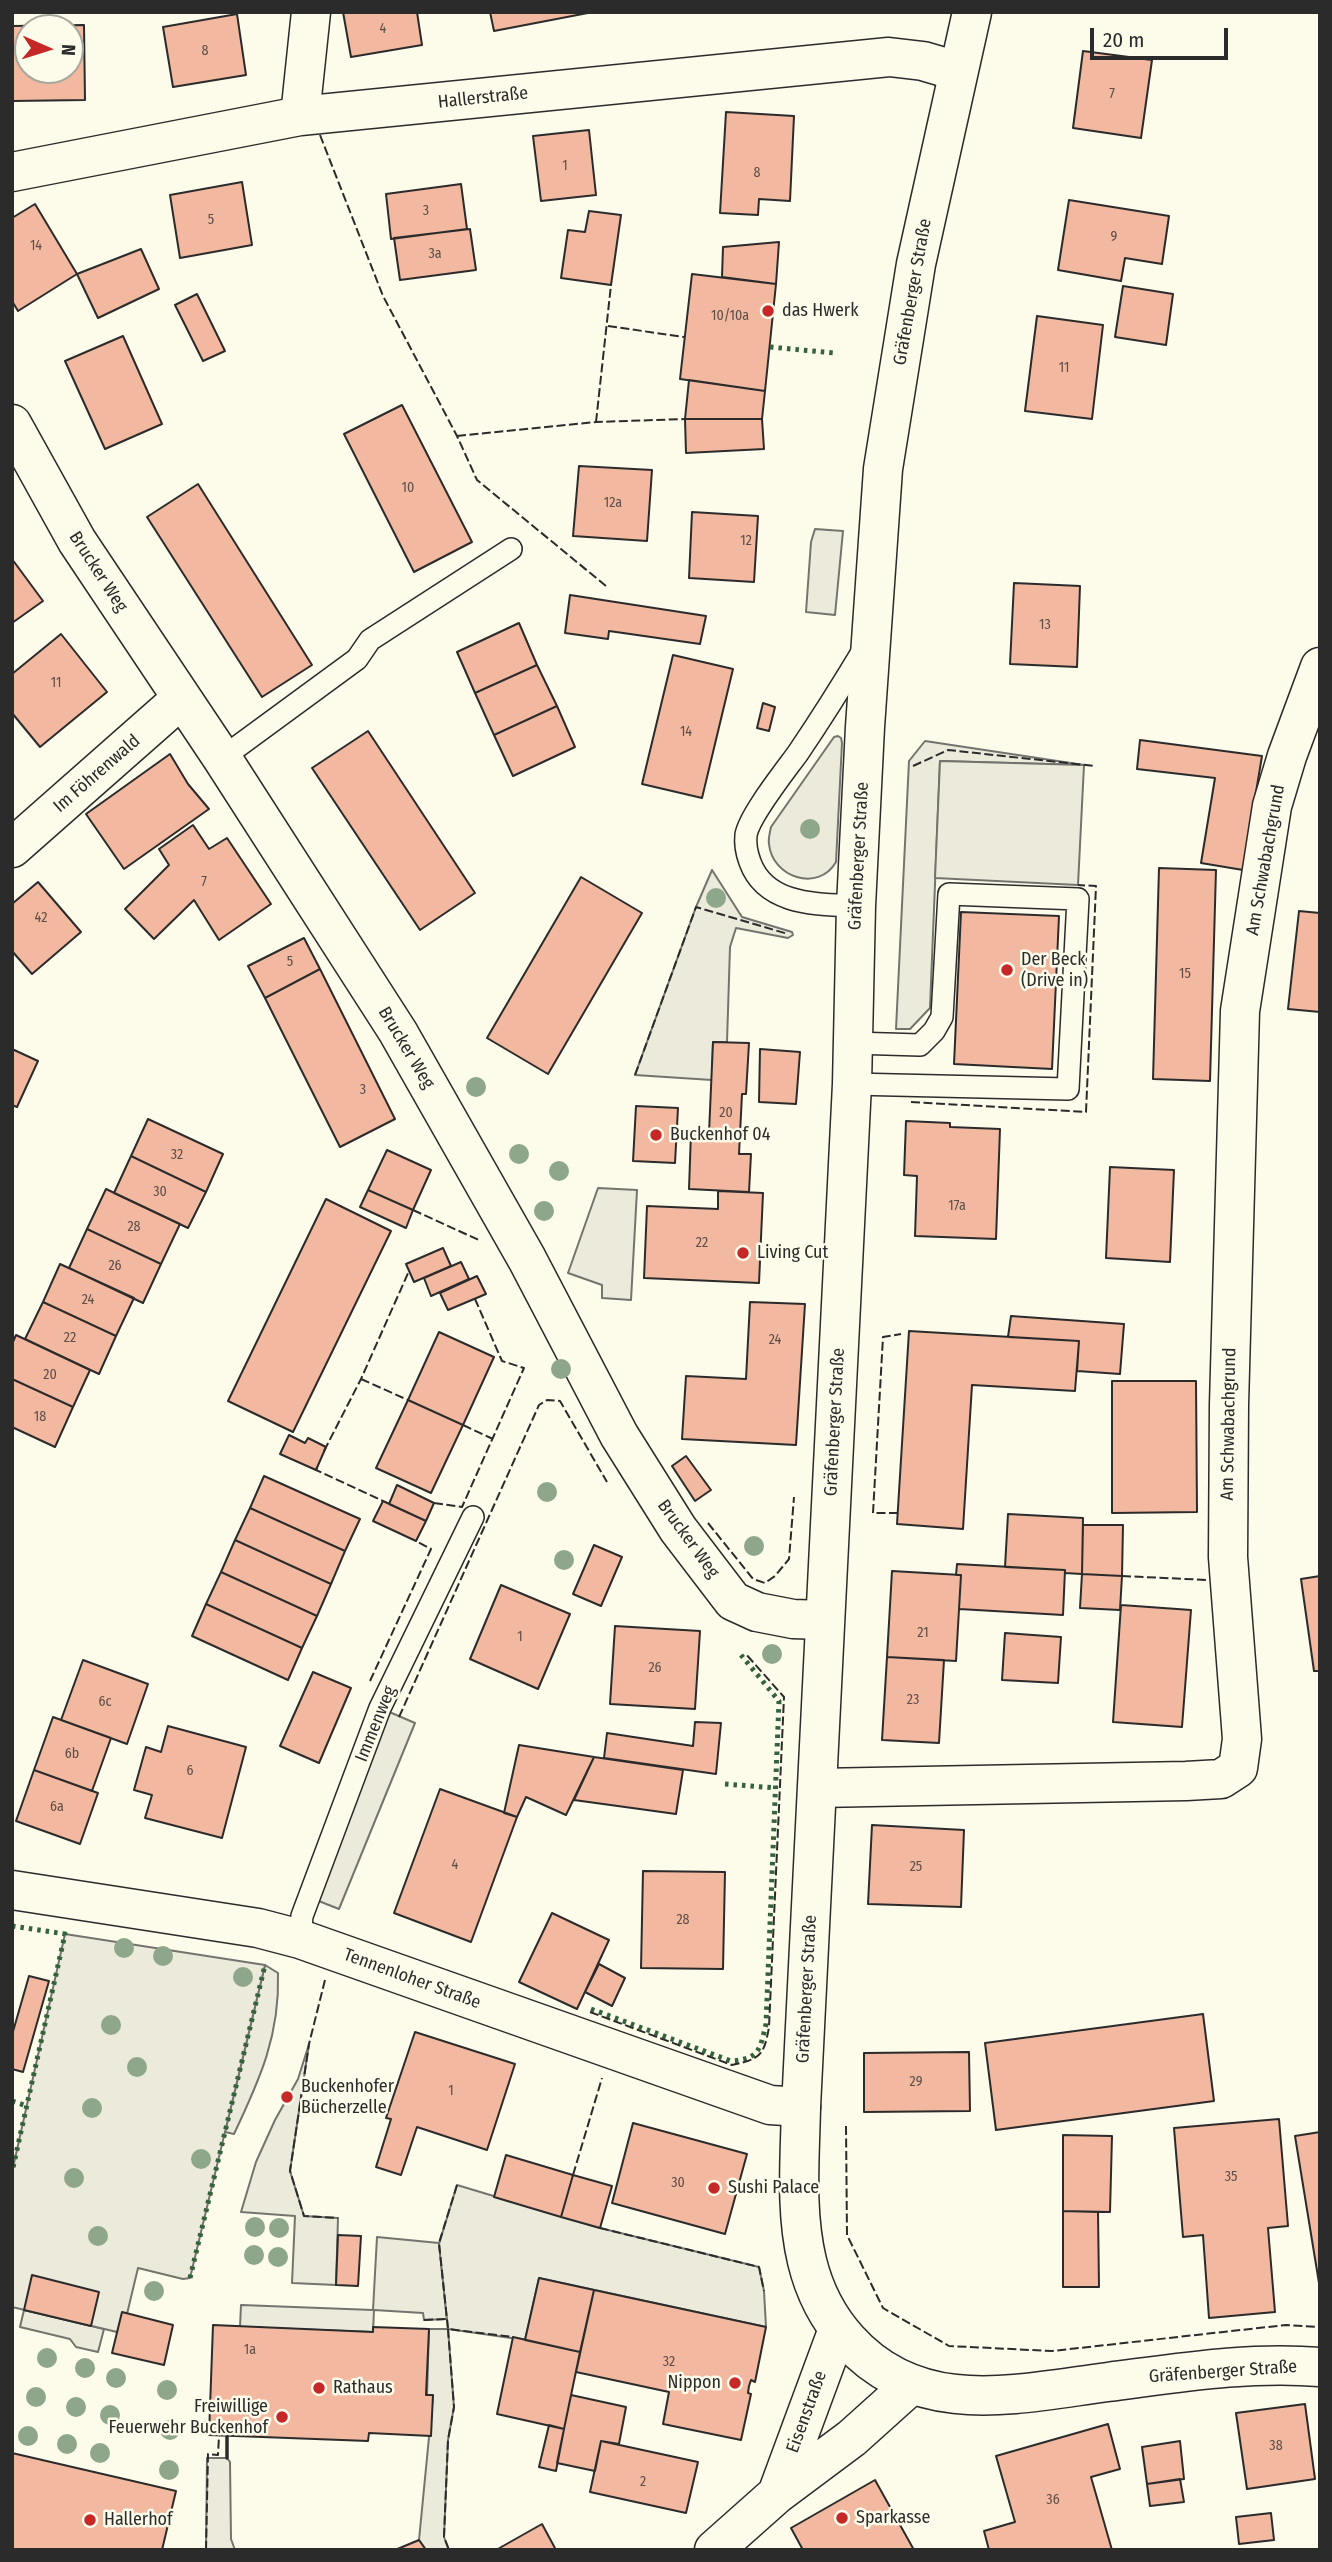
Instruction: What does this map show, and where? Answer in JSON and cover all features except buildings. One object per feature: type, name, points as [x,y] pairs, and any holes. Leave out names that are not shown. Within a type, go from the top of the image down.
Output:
[{"type":"street","points":[[300,116],[311,12]]},
{"type":"street","name":"Gräfenberger Straße","points":[[972,12],[916,264],[891,414],[883,469],[870,638],[856,906],[852,1084],[801,2107],[800,2217],[804,2246],[816,2290],[838,2329],[874,2365],[911,2385],[951,2395],[990,2396],[1207,2370],[1269,2366],[1320,2367]]},
{"type":"street","name":"Hallerstraße","points":[[12,172],[300,116],[888,57],[923,61],[957,71]]},
{"type":"street","name":"Brucker Weg","points":[[12,424],[77,541],[222,758],[398,1032],[527,1259],[619,1435],[678,1529],[733,1601],[757,1612],[793,1619],[824,1620]]},
{"type":"street","name":"Am Schwabachgrund","points":[[818,1788],[1186,1782],[1221,1779],[1238,1768],[1242,1739],[1228,1544],[1230,1350],[1240,1011],[1272,806],[1287,755],[1320,667]]},
{"type":"street","name":"Im Föhrenwald","points":[[12,848],[181,699]]},
{"type":"street","name":"Tennenloher Straße","points":[[12,1890],[258,1928],[300,1939],[770,2105],[801,2107]]},
{"type":"street","name":"Eisenstraße","points":[[777,2494],[838,2329]]},
{"type":"street","name":"Eisenstraße","points":[[714,2550],[777,2494],[852,2438],[911,2385]]},
{"type":"lane","points":[[222,758],[357,659],[370,640],[511,550]]},
{"type":"lane","points":[[856,906],[810,904],[790,899],[768,888],[754,872],[747,853],[746,834],[755,815],[827,710],[870,638]]},
{"type":"lane","points":[[852,1043],[920,1045],[934,1031],[942,1017],[949,894],[1078,899],[1068,1089],[852,1084]]},
{"type":"lane","name":"Immenweg","points":[[300,1939],[302,1916],[380,1709],[472,1517]]},
{"type":"shaded area","points":[[815,529],[843,531],[835,615],[806,612],[811,542]]},
{"type":"shaded area","points":[[838,736],[842,743],[836,862],[818,877],[797,877],[778,865],[772,856],[769,842],[771,827],[834,737]]},
{"type":"shaded area","points":[[925,741],[1084,765],[940,761],[930,1008],[910,1029],[896,1029],[909,761]]},
{"type":"shaded area","points":[[940,761],[1084,765],[1078,885],[935,878]]},
{"type":"shaded area","points":[[712,870],[742,917],[792,932],[793,935],[788,938],[736,928],[730,947],[727,1042],[713,1042],[712,1080],[635,1075],[696,907]]},
{"type":"shaded area","points":[[598,1188],[637,1190],[631,1300],[602,1298],[602,1285],[568,1273]]},
{"type":"shaded area","points":[[387,1711],[415,1723],[339,1909],[311,1898]]},
{"type":"shaded area","points":[[65,1934],[265,1965],[190,2278],[183,2279],[138,2268],[127,2314],[117,2332],[12,2307],[12,2172]]},
{"type":"shaded area","points":[[265,1965],[278,1973],[276,2017],[267,2056],[234,2134],[225,2132]]},
{"type":"shaded area","points":[[309,2044],[290,2171],[304,2216],[338,2218],[336,2285],[292,2283],[295,2216],[241,2212],[256,2162],[298,2079]]},
{"type":"shaded area","points":[[457,2185],[600,2228],[759,2267],[764,2291],[766,2327],[539,2278],[525,2340],[448,2329],[439,2244]]},
{"type":"shaded area","points":[[377,2237],[439,2243],[447,2319],[424,2320],[423,2313],[374,2310],[373,2332],[240,2327],[241,2305],[373,2310]]},
{"type":"shaded area","points":[[24,2310],[104,2329],[98,2352],[76,2347],[70,2339],[20,2327]]},
{"type":"shaded area","points":[[429,2329],[448,2329],[454,2407],[448,2440],[444,2537],[449,2550],[426,2550],[419,2540],[433,2396],[427,2395]]},
{"type":"shaded area","points":[[207,2458],[227,2458],[230,2462],[231,2539],[235,2550],[206,2550]]},
{"type":"hedge","points":[[770,347],[834,353]]},
{"type":"hedge","points":[[591,2009],[731,2061],[747,2058],[760,2047],[766,2024],[779,1701],[741,1655]]},
{"type":"hedge","points":[[725,1784],[776,1788]]},
{"type":"hedge","points":[[12,1926],[65,1934],[12,2172]]},
{"type":"hedge","points":[[190,2278],[265,1965]]},
{"type":"hedge","points":[[12,2101],[27,2106]]},
{"type":"fence","points":[[320,135],[383,296],[457,436],[477,480],[606,586]]},
{"type":"fence","points":[[596,422],[611,285]]},
{"type":"fence","points":[[608,326],[684,337]]},
{"type":"fence","points":[[457,436],[596,422],[685,419]]},
{"type":"fence","points":[[913,766],[948,750],[1095,766]]},
{"type":"fence","points":[[911,1102],[1086,1112],[1096,886],[1078,885]]},
{"type":"fence","points":[[635,1075],[696,907],[788,934]]},
{"type":"fence","points":[[413,1210],[481,1241]]},
{"type":"fence","points":[[324,1451],[361,1379],[409,1271]]},
{"type":"fence","points":[[434,1503],[462,1507],[524,1368],[502,1361],[475,1299]]},
{"type":"fence","points":[[898,1513],[873,1513],[883,1337],[901,1334]]},
{"type":"fence","points":[[361,1379],[408,1400]]},
{"type":"fence","points":[[399,1717],[539,1405],[547,1400],[560,1401],[607,1482]]},
{"type":"fence","points":[[463,1425],[493,1439]]},
{"type":"fence","points":[[317,1467],[316,1470],[383,1501]]},
{"type":"fence","points":[[708,1523],[753,1579],[765,1583],[775,1576],[789,1559],[794,1497]]},
{"type":"fence","points":[[370,1681],[431,1549],[416,1541]]},
{"type":"fence","points":[[1122,1576],[1207,1580]]},
{"type":"fence","points":[[590,2012],[732,2065],[755,2058],[765,2044],[769,2027],[784,1697],[745,1653]]},
{"type":"fence","points":[[325,1980],[309,2044],[290,2171],[304,2216],[338,2218]]},
{"type":"fence","points":[[573,2175],[602,2078]]},
{"type":"fence","points":[[846,2126],[847,2235],[883,2308],[949,2346],[1052,2351],[1286,2325],[1320,2327]]},
{"type":"fence","points":[[457,2185],[439,2243],[448,2329],[513,2337]]},
{"type":"fence","points":[[600,2228],[759,2267],[764,2291]]},
{"type":"fence","points":[[424,2320],[447,2319]]},
{"type":"fence","points":[[448,2329],[454,2407],[448,2440],[444,2537],[449,2550]]},
{"type":"fence","points":[[206,2550],[208,2454],[218,2455],[219,2436]]},
{"type":"wall","points":[[227,2436],[227,2458]]},
{"type":"place","name":"das Hwerk","points":[[768,311]]},
{"type":"place","name":"Der Beck (Drive in)","points":[[1007,970]]},
{"type":"place","name":"Buckenhof 04","points":[[656,1135]]},
{"type":"place","name":"Living Cut","points":[[743,1253]]},
{"type":"place","name":"Buckenhofer Bücherzelle","points":[[287,2097]]},
{"type":"place","name":"Sushi Palace","points":[[714,2188]]},
{"type":"place","name":"Nippon","points":[[735,2383]]},
{"type":"place","name":"Rathaus","points":[[319,2388]]},
{"type":"place","name":"Freiwillige Feuerwehr Buckenhof","points":[[282,2417]]},
{"type":"place","name":"Sparkasse","points":[[842,2518]]},
{"type":"place","name":"Hallerhof","points":[[90,2520]]}]
